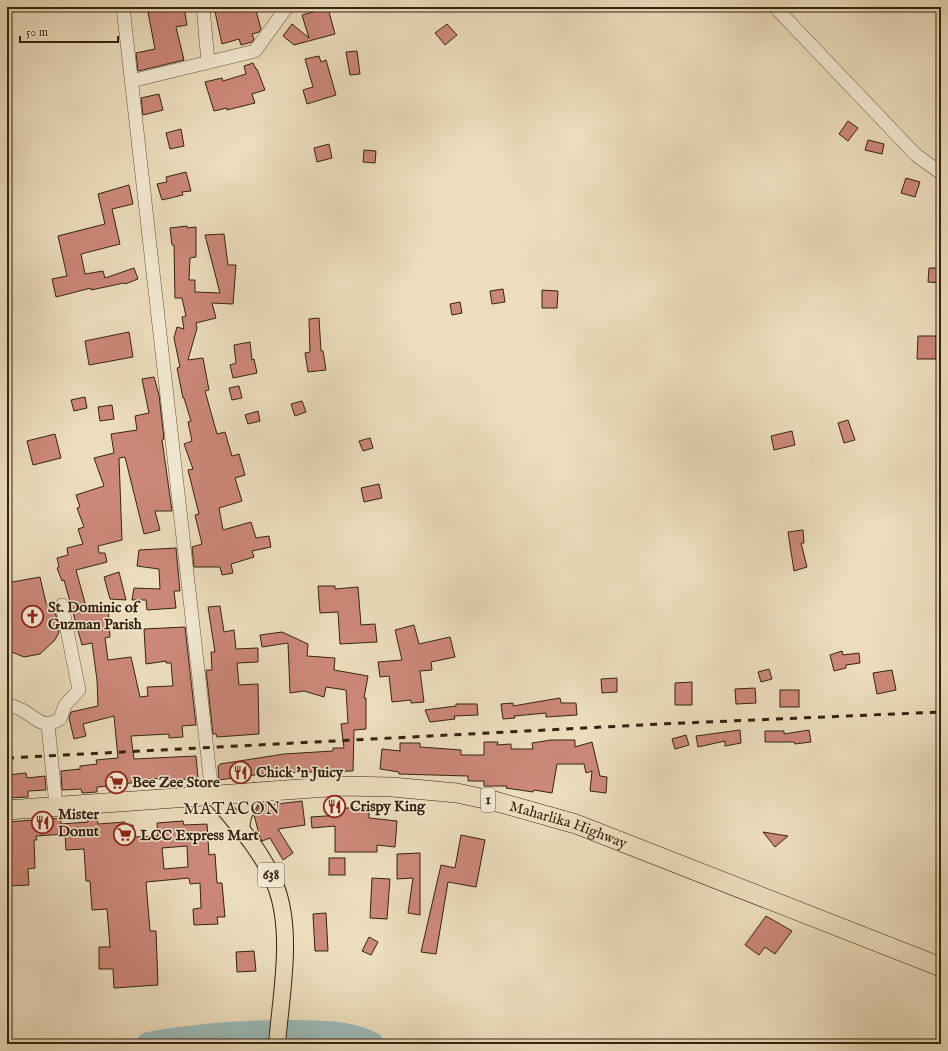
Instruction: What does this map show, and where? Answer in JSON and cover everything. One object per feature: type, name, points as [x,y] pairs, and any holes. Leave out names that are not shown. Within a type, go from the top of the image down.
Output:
[{"type":"highway","name":"Maharlika Highway","points":[[7,810],[255,791],[368,786],[434,790],[494,801],[576,824],[941,967]]},
{"type":"main road","points":[[241,829],[243,816],[255,791]]},
{"type":"main road","name":"638","points":[[212,794],[241,829],[269,870],[279,894],[284,923],[283,974],[277,1044]]},
{"type":"street","points":[[123,7],[212,794]]},
{"type":"street","points":[[202,7],[208,62]]},
{"type":"street","points":[[131,80],[255,51],[287,7]]},
{"type":"street","points":[[775,7],[916,155],[941,173]]},
{"type":"street","points":[[7,704],[22,710],[39,722],[48,724],[60,719],[66,705],[79,690],[62,605]]},
{"type":"street","points":[[48,724],[56,806]]},
{"type":"building","points":[[174,7],[184,7],[187,25],[176,27],[184,60],[138,71],[136,53],[155,49],[148,12]]},
{"type":"building","points":[[214,7],[255,7],[261,29],[259,32],[252,34],[254,39],[252,42],[241,45],[239,39],[222,44]]},
{"type":"building","points":[[328,8],[335,34],[294,45],[283,36],[292,24],[309,38],[302,15]]},
{"type":"building","points":[[447,24],[457,35],[445,45],[435,33]]},
{"type":"building","points":[[357,51],[360,74],[350,75],[346,52]]},
{"type":"building","points":[[319,56],[321,62],[326,60],[336,95],[307,104],[303,90],[313,87],[305,59]]},
{"type":"building","points":[[253,63],[257,69],[265,90],[252,94],[255,103],[227,110],[227,108],[214,111],[205,82],[222,78],[223,81],[246,74],[244,66]]},
{"type":"building","points":[[159,94],[163,110],[143,115],[141,98]]},
{"type":"building","points":[[848,121],[858,128],[848,141],[839,134]]},
{"type":"building","points":[[181,129],[184,146],[170,149],[166,133]]},
{"type":"building","points":[[868,140],[884,144],[882,154],[865,150]]},
{"type":"building","points":[[329,144],[332,158],[317,162],[314,148]]},
{"type":"building","points":[[364,150],[376,151],[375,163],[363,162]]},
{"type":"building","points":[[186,172],[191,191],[182,192],[183,195],[162,200],[157,184],[167,182],[166,177]]},
{"type":"building","points":[[906,178],[920,182],[915,197],[901,193]]},
{"type":"building","points":[[129,185],[133,204],[112,209],[120,244],[81,254],[85,274],[103,271],[105,278],[134,268],[138,279],[125,284],[91,290],[91,288],[56,297],[52,279],[67,276],[58,236],[105,224],[98,194]]},
{"type":"building","points":[[187,226],[187,228],[196,227],[196,257],[190,258],[189,280],[195,280],[195,292],[220,293],[205,235],[224,234],[228,265],[236,265],[233,304],[212,303],[216,318],[196,323],[197,328],[188,360],[203,358],[209,390],[205,391],[217,434],[225,432],[232,456],[239,454],[245,475],[235,478],[242,501],[219,508],[223,530],[251,522],[256,538],[269,536],[271,547],[252,551],[254,557],[231,564],[233,573],[222,575],[220,567],[194,567],[192,547],[202,544],[195,515],[199,514],[188,470],[193,469],[184,444],[192,441],[188,422],[191,421],[183,398],[177,368],[180,367],[174,338],[177,327],[184,329],[182,317],[186,316],[182,298],[175,298],[174,245],[172,245],[170,228]]},
{"type":"building","points":[[929,268],[941,268],[941,283],[928,282]]},
{"type":"building","points":[[503,289],[505,302],[492,304],[490,291]]},
{"type":"building","points":[[542,290],[558,291],[557,308],[542,308]]},
{"type":"building","points":[[460,302],[462,313],[452,315],[450,304]]},
{"type":"building","points":[[319,318],[321,351],[323,351],[326,370],[308,372],[305,353],[310,352],[309,319]]},
{"type":"building","points":[[129,332],[133,357],[89,365],[85,341]]},
{"type":"building","points":[[918,336],[936,336],[936,359],[917,359]]},
{"type":"building","points":[[250,342],[252,360],[254,359],[257,373],[233,378],[230,365],[236,363],[234,345]]},
{"type":"building","points":[[154,377],[159,395],[164,439],[162,440],[172,511],[155,511],[160,530],[144,534],[125,457],[119,458],[122,540],[98,546],[99,553],[105,553],[107,562],[76,570],[87,610],[108,605],[110,637],[105,638],[108,660],[131,657],[140,697],[148,696],[147,687],[173,686],[171,663],[166,663],[166,661],[146,664],[144,629],[185,627],[196,725],[182,726],[183,737],[169,738],[169,734],[131,736],[134,759],[196,756],[198,778],[166,781],[166,778],[139,780],[139,782],[122,785],[97,787],[97,792],[82,793],[81,789],[62,790],[61,771],[80,769],[80,766],[97,764],[96,760],[118,758],[114,716],[83,724],[86,736],[74,739],[69,718],[71,712],[98,706],[97,680],[92,643],[82,645],[64,580],[62,581],[57,568],[59,567],[57,558],[68,555],[67,548],[83,544],[78,529],[84,527],[77,508],[80,507],[76,495],[104,486],[94,458],[114,453],[111,434],[137,430],[135,416],[149,413],[142,379]]},
{"type":"building","points":[[239,386],[242,398],[232,400],[229,388]]},
{"type":"building","points":[[85,397],[87,408],[74,411],[71,400]]},
{"type":"building","points":[[302,401],[306,412],[295,416],[291,404]]},
{"type":"building","points":[[112,405],[114,419],[100,421],[98,407]]},
{"type":"building","points":[[258,411],[260,421],[248,424],[245,415]]},
{"type":"building","points":[[848,420],[855,440],[844,443],[838,423]]},
{"type":"building","points":[[792,431],[795,445],[774,450],[771,436]]},
{"type":"building","points":[[55,434],[61,458],[33,465],[27,441]]},
{"type":"building","points":[[370,438],[373,448],[363,451],[359,441]]},
{"type":"building","points":[[379,484],[382,498],[364,502],[361,488]]},
{"type":"building","points":[[803,530],[804,543],[801,543],[807,567],[794,571],[788,532]]},
{"type":"building","points":[[176,548],[180,591],[174,591],[176,608],[147,610],[146,600],[132,600],[134,588],[160,589],[159,569],[137,566],[139,550]]},
{"type":"building","points":[[119,572],[126,600],[110,599],[104,577]]},
{"type":"building","name":"St. Dominic of Guzman Parish","points":[[40,577],[46,603],[56,615],[59,632],[55,640],[40,654],[24,657],[7,650],[7,608],[9,608],[7,583]]},
{"type":"building","points":[[318,586],[335,586],[335,589],[358,587],[361,625],[375,624],[377,642],[340,644],[338,612],[320,613]]},
{"type":"building","points":[[220,606],[224,632],[234,630],[236,649],[258,648],[258,662],[237,663],[239,685],[258,684],[259,734],[217,737],[216,734],[213,734],[206,670],[212,670],[211,652],[215,652],[208,607]]},
{"type":"building","points":[[414,625],[419,644],[450,637],[455,657],[431,662],[432,670],[420,671],[424,702],[411,703],[411,700],[392,702],[389,676],[380,677],[378,662],[402,660],[395,630]]},
{"type":"building","points":[[282,632],[308,644],[307,656],[335,658],[334,670],[368,676],[364,698],[366,698],[366,729],[354,730],[353,771],[269,773],[219,780],[218,766],[220,764],[284,754],[333,751],[333,748],[344,748],[341,724],[348,723],[346,690],[326,687],[324,697],[304,691],[290,693],[288,643],[262,647],[260,635]]},
{"type":"building","points":[[842,651],[843,655],[859,653],[860,663],[846,665],[846,668],[834,671],[830,655]]},
{"type":"building","points":[[769,669],[772,679],[761,682],[758,672]]},
{"type":"building","points":[[892,670],[896,690],[877,694],[873,673]]},
{"type":"building","points":[[617,678],[617,692],[602,693],[601,679]]},
{"type":"building","points":[[692,682],[692,705],[675,705],[675,683]]},
{"type":"building","points":[[755,688],[756,703],[736,704],[735,689]]},
{"type":"building","points":[[780,690],[799,690],[799,707],[780,707]]},
{"type":"building","points":[[560,698],[561,703],[576,703],[577,715],[546,717],[546,713],[514,716],[515,718],[503,719],[501,704],[513,703],[513,706]]},
{"type":"building","points":[[456,704],[477,704],[478,715],[454,716],[455,719],[430,722],[425,710],[456,706]]},
{"type":"building","points":[[740,730],[741,743],[725,746],[725,741],[698,747],[696,736]]},
{"type":"building","points":[[809,730],[811,742],[795,744],[794,742],[765,742],[765,731],[784,731],[784,734]]},
{"type":"building","points":[[686,735],[689,745],[675,749],[672,739]]},
{"type":"building","points":[[551,740],[575,740],[575,747],[592,742],[600,776],[607,777],[606,793],[590,791],[592,771],[586,773],[584,764],[557,764],[552,793],[506,788],[507,786],[484,786],[484,781],[468,781],[468,776],[399,774],[399,772],[380,769],[382,749],[400,751],[400,743],[420,743],[420,747],[461,750],[461,755],[484,755],[484,742],[498,742],[497,745],[511,744],[511,749],[533,749],[532,743]]},
{"type":"building","points":[[26,773],[27,778],[45,776],[46,790],[28,791],[28,797],[7,798],[7,775]]},
{"type":"building","points":[[302,801],[305,825],[278,829],[293,853],[283,860],[270,838],[262,841],[260,838],[254,815],[262,803],[268,802],[268,805]]},
{"type":"building","points":[[340,808],[369,808],[369,818],[397,821],[395,847],[377,845],[377,852],[335,852],[335,826],[312,828],[311,817],[340,815]]},
{"type":"building","points":[[88,817],[97,817],[98,824],[125,822],[125,826],[133,825],[134,837],[158,836],[157,823],[183,821],[184,825],[207,824],[209,855],[215,854],[217,883],[222,883],[225,917],[217,917],[218,924],[194,925],[193,909],[201,908],[200,883],[190,884],[189,878],[146,882],[150,931],[156,931],[158,985],[114,988],[113,969],[99,969],[99,947],[110,947],[107,909],[92,910],[90,881],[86,881],[84,849],[66,850],[65,834],[36,836],[37,840],[34,840],[35,868],[28,869],[29,885],[7,886],[7,822],[61,818],[61,824],[88,822]],"holes":[[[187,846],[188,867],[164,869],[162,848]]]},
{"type":"building","points":[[763,832],[788,836],[775,847]]},
{"type":"building","points":[[461,835],[485,840],[476,887],[448,882],[436,954],[421,952],[441,865],[455,868]]},
{"type":"building","points":[[420,853],[420,915],[408,913],[413,878],[397,879],[397,854]]},
{"type":"building","points":[[329,858],[345,858],[345,875],[329,875]]},
{"type":"building","points":[[372,878],[390,879],[387,919],[370,918]]},
{"type":"building","points":[[326,913],[328,951],[315,951],[313,914]]},
{"type":"building","points":[[766,916],[792,931],[775,954],[765,947],[759,955],[745,945]]},
{"type":"building","points":[[369,937],[378,942],[371,955],[362,951]]},
{"type":"building","points":[[254,951],[256,971],[237,972],[236,952]]},
{"type":"waterway","points":[[148,1044],[184,1038],[219,1035],[291,1032],[343,1035],[354,1037],[372,1044]]},
{"type":"railway","points":[[7,758],[661,724],[941,712]]},
{"type":"place","name":"St. Dominic of Guzman Parish","points":[[32,616]]},
{"type":"place","name":"Chick 'n Juicy","points":[[241,772]]},
{"type":"place","name":"Bee Zee Store","points":[[117,782]]},
{"type":"place","name":"Crispy King","points":[[334,806]]},
{"type":"place","name":"Mister Donut","points":[[43,823]]},
{"type":"place","name":"LCC Express Mart","points":[[125,835]]},
{"type":"district","name":"MATACON","points":[[232,809]]}]
